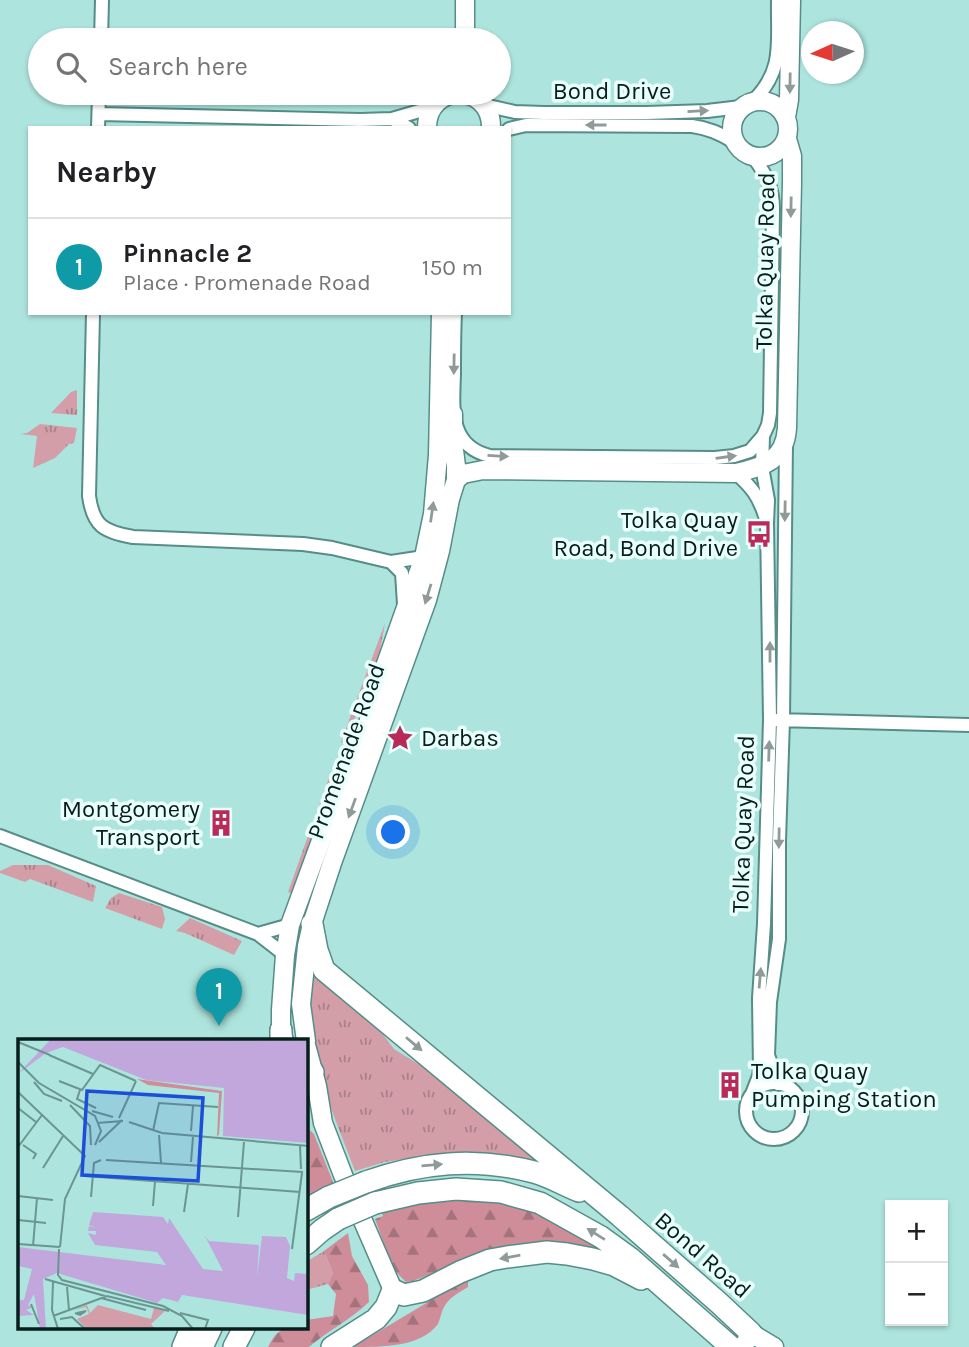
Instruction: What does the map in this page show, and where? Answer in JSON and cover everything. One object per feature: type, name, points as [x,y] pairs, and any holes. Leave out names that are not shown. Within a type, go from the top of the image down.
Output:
[{"type":"highway","points":[[312,924],[324,970],[620,1216]]},
{"type":"highway","points":[[308,1209],[387,1174],[420,1166],[453,1163],[496,1165],[536,1173],[580,1192],[620,1216]]},
{"type":"highway","points":[[308,1242],[338,1219],[388,1199],[456,1189],[501,1192],[540,1203],[601,1237],[687,1307]]},
{"type":"highway","name":"Bond Road","points":[[620,1216],[719,1303],[747,1340]]},
{"type":"highway","points":[[332,1347],[376,1319],[386,1307],[393,1290],[404,1294],[423,1291],[460,1272],[490,1261],[547,1252],[580,1256],[614,1265],[687,1307]]},
{"type":"highway","name":"Bond Road","points":[[687,1307],[731,1347]]},
{"type":"highway","points":[[183,1347],[190,1330]]},
{"type":"highway","points":[[202,1347],[210,1330]]},
{"type":"highway","points":[[234,1347],[243,1330]]},
{"type":"street","points":[[101,28],[102,0]]},
{"type":"street","points":[[465,28],[466,0]]},
{"type":"street","points":[[778,0],[777,60],[772,77],[761,93],[733,120],[734,142],[744,153],[753,157],[761,158],[777,152],[787,139],[791,0]]},
{"type":"street","points":[[747,104],[769,102],[786,117]]},
{"type":"street","name":"Bond Drive","points":[[484,105],[515,112],[647,113],[707,111],[747,104]]},
{"type":"street","points":[[98,126],[99,105]]},
{"type":"street","points":[[484,105],[490,115],[491,126]]},
{"type":"street","points":[[99,114],[360,120],[392,119],[433,107]]},
{"type":"street","points":[[427,126],[428,115],[433,107]]},
{"type":"street","points":[[392,119],[405,126]]},
{"type":"street","name":"Bond Drive","points":[[511,129],[526,125],[692,125],[713,130],[734,142]]},
{"type":"street","name":"Tolka Quay Road","points":[[752,1094],[760,1069],[759,998],[777,720],[784,553],[792,182],[792,156],[787,139]]},
{"type":"street","name":"Tolka Quay Road","points":[[753,157],[770,183],[773,194],[770,413],[763,436],[762,467],[768,500],[767,553],[777,720],[779,841],[779,939],[770,1002],[768,1055],[778,1084]]},
{"type":"street","points":[[93,315],[89,496],[91,508],[103,528],[114,534],[132,537],[303,544],[391,562],[424,557]]},
{"type":"street","name":"Promenade Road","points":[[282,1037],[282,976],[290,925],[323,835],[367,729],[376,694],[424,557],[433,514],[438,454],[441,315]]},
{"type":"street","points":[[455,315],[453,414],[460,436],[467,445],[481,454],[715,458],[750,451],[763,436]]},
{"type":"street","name":"Promenade Road","points":[[305,1039],[301,1004],[312,924],[426,600],[440,551],[456,480],[453,414]]},
{"type":"street","points":[[456,480],[463,474],[483,470],[736,473],[762,467],[786,442]]},
{"type":"street","points":[[736,473],[759,499],[767,523]]},
{"type":"street","points":[[767,553],[784,553]]},
{"type":"street","points":[[391,562],[402,573],[404,611]]},
{"type":"street","points":[[777,720],[969,725]]},
{"type":"street","points":[[0,836],[258,934],[285,955]]},
{"type":"street","points":[[258,934],[290,925]]},
{"type":"street","name":"Promenade Road","points":[[310,1073],[323,1123],[393,1290]]},
{"type":"street","points":[[778,1084],[791,1089],[797,1095],[802,1106],[802,1117],[792,1133],[775,1140],[759,1135],[751,1127],[746,1108],[752,1094],[766,1085],[778,1084]]},
{"type":"street","name":"Promenade Road","points":[[308,1103],[323,1123]]},
{"type":"street","points":[[747,1340],[774,1347]]},
{"type":"green space","points":[[77,390],[77,415],[51,413],[71,392]]},
{"type":"green space","points":[[40,424],[77,428],[74,443],[69,444],[55,458],[33,468],[37,436],[20,434],[27,433]]},
{"type":"green space","points":[[385,623],[371,683],[343,743],[341,742]]},
{"type":"green space","points":[[331,772],[333,774],[317,833],[295,895],[288,892]]},
{"type":"green space","points":[[13,865],[48,865],[96,886],[93,902],[30,879],[25,882],[0,873]]},
{"type":"green space","points":[[119,893],[162,907],[165,919],[162,929],[105,908],[111,898]]},
{"type":"green space","points":[[190,918],[242,941],[234,955],[176,931]]},
{"type":"green space","points":[[311,973],[378,1028],[394,1049],[428,1070],[546,1169],[480,1159],[411,1158],[355,1171],[328,1099],[314,1050],[309,999]]},
{"type":"green space","points":[[308,1129],[314,1134],[332,1185],[308,1202]]},
{"type":"green space","points":[[427,1200],[477,1200],[529,1207],[615,1253],[466,1260],[406,1282],[393,1269],[375,1219],[383,1216],[381,1211]]},
{"type":"green space","points":[[348,1233],[352,1256],[368,1285],[369,1302],[309,1347],[268,1347],[275,1335],[283,1330],[308,1330],[308,1320],[333,1316],[336,1294],[328,1284],[333,1273],[324,1251]]},
{"type":"green space","points":[[324,1251],[333,1273],[328,1284],[308,1289],[308,1261]]},
{"type":"green space","points":[[468,1278],[468,1287],[448,1302],[438,1324],[431,1332],[400,1344],[353,1347]]},
{"type":"place","name":"Tolka Quay Road, Bond Drive","points":[[759,534]]},
{"type":"place","name":"Darbas","points":[[400,738]]},
{"type":"place","name":"Montgomery Transport","points":[[221,823]]},
{"type":"place","name":"Pinnacle 2","points":[[219,1026]]},
{"type":"place","name":"Tolka Quay Pumping Station","points":[[730,1085]]}]
